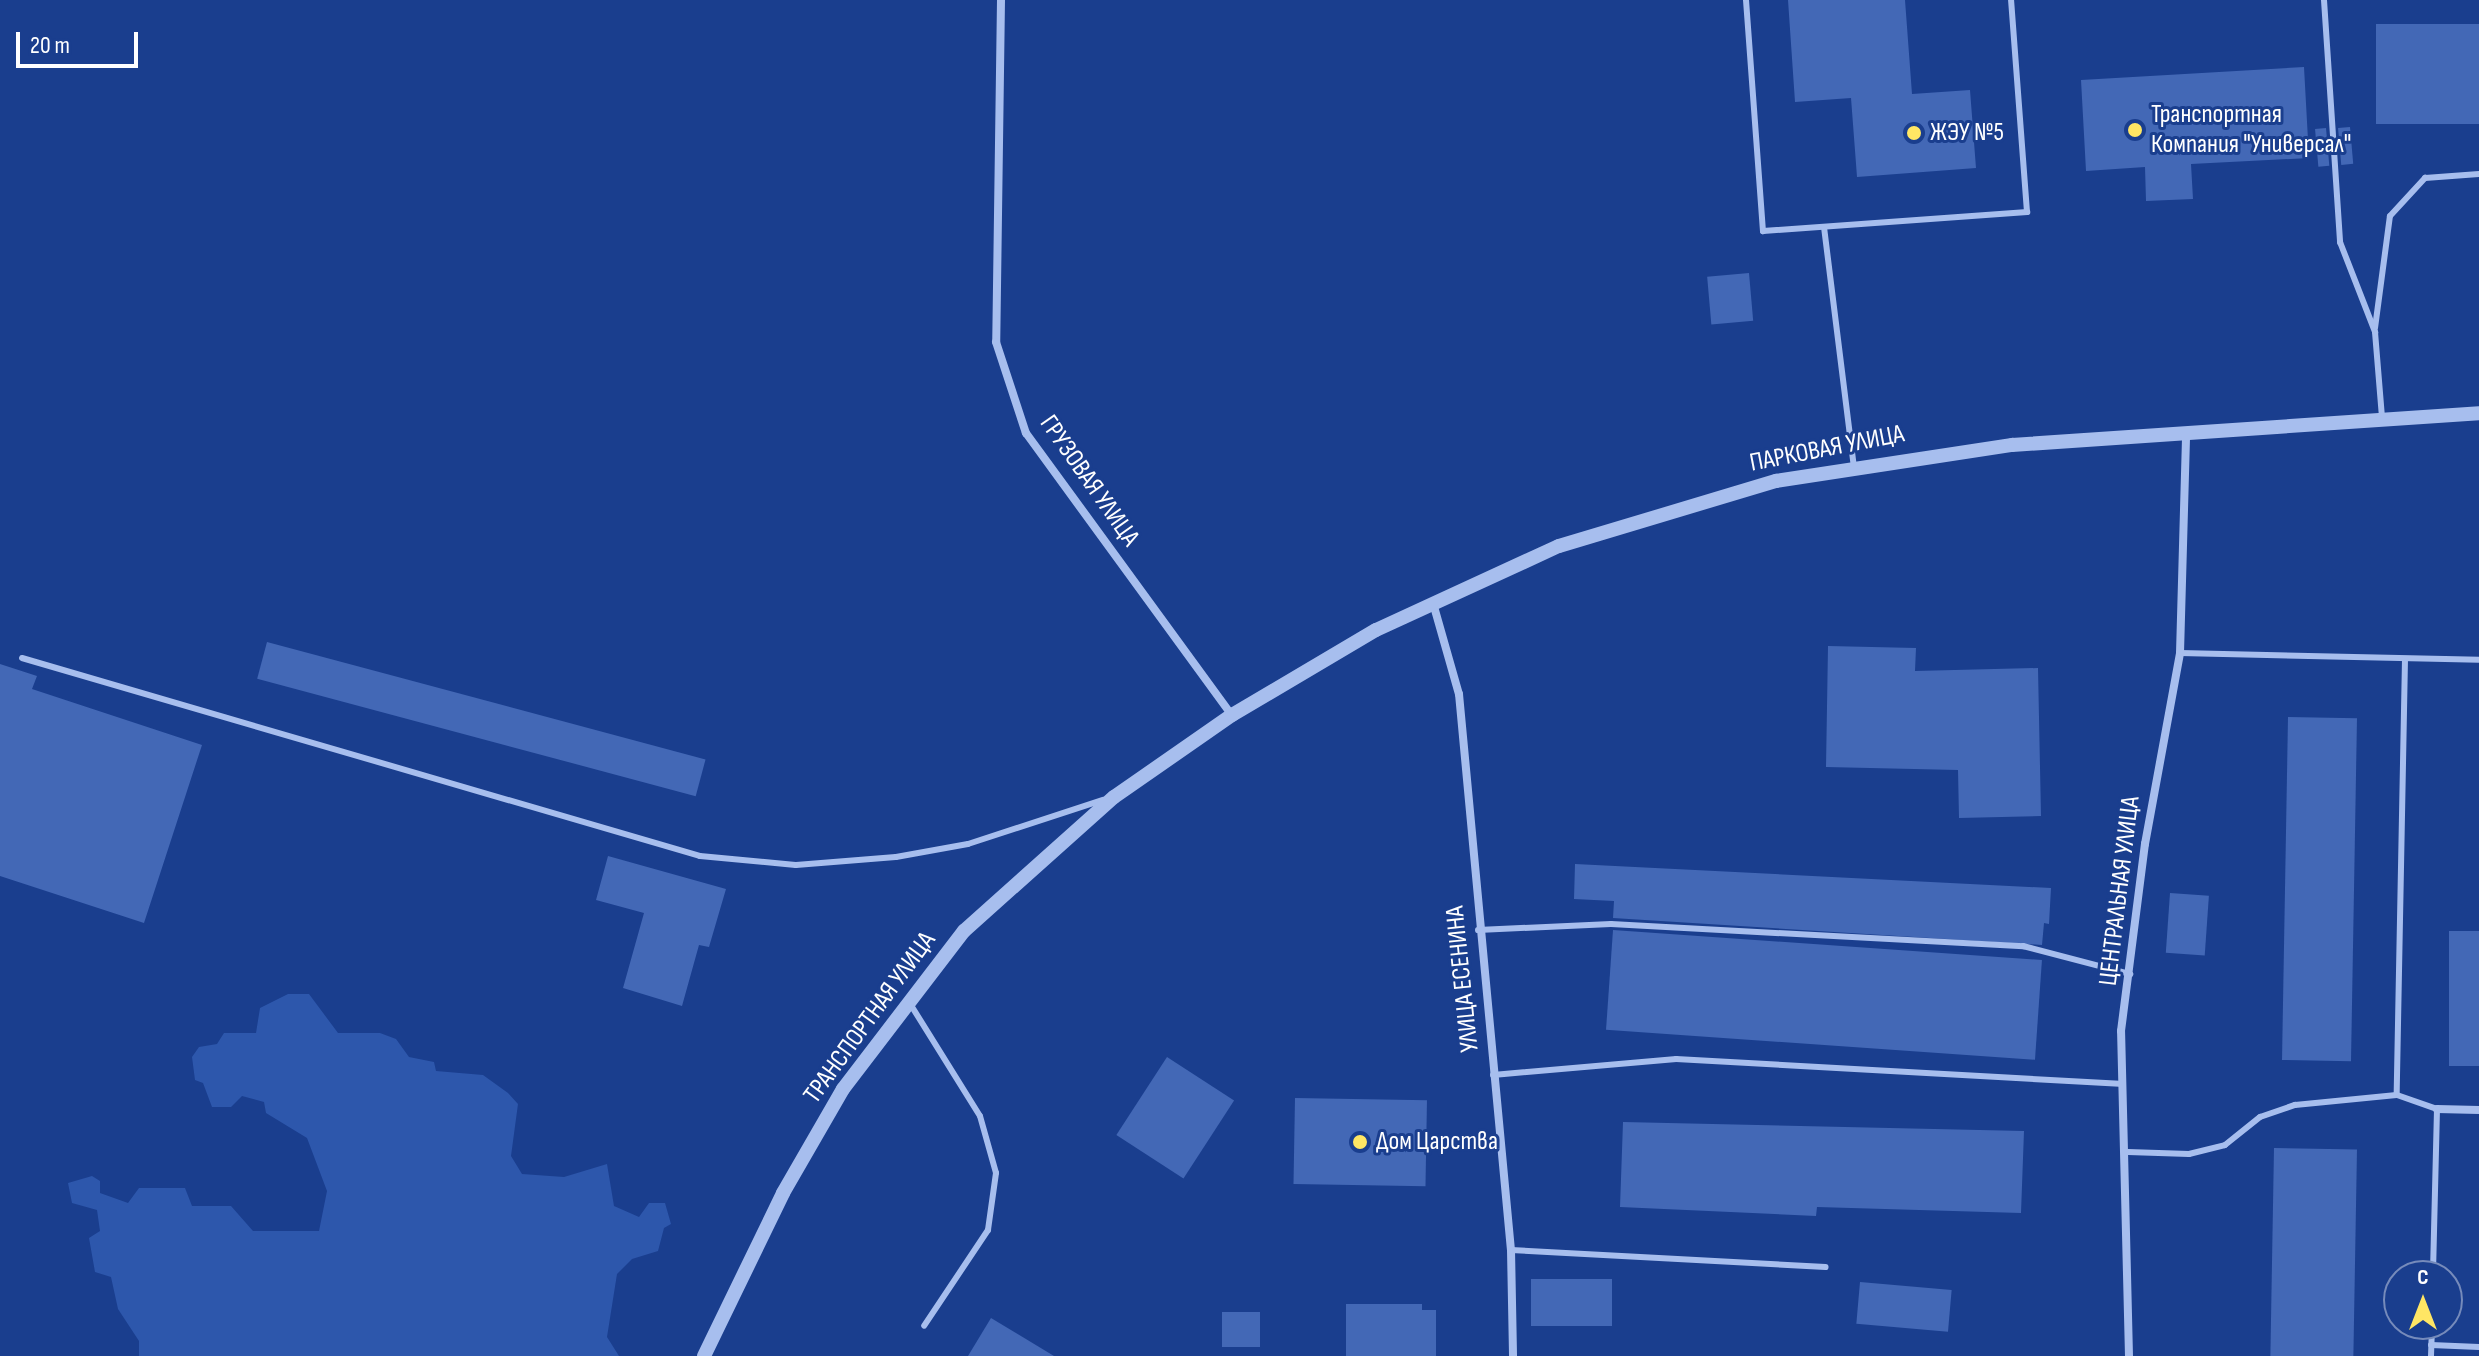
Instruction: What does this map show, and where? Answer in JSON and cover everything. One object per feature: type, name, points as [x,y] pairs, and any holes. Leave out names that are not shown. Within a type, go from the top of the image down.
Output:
[{"type":"street","name":"ГРУЗОВАЯ УЛИЦА","points":[[1001,0],[996,342],[1026,433],[1232,715]]},
{"type":"street","name":"ПАРКОВАЯ УЛИЦА","points":[[1232,715],[1432,602],[1559,546],[1648,517],[1854,467],[2012,445],[2479,413]]},
{"type":"street","name":"ЦЕНТРАЛЬНАЯ УЛИЦА","points":[[2129,1356],[2128,1152],[2119,1084],[2145,844],[2180,653],[2186,433]]},
{"type":"street","name":"УЛИЦА ЕСЕНИНА","points":[[1432,602],[1459,694],[1478,930],[1511,1250],[1513,1356]]},
{"type":"street","name":"ТРАНСПОРТНАЯ УЛИЦА","points":[[704,1356],[790,1180],[843,1089],[907,999],[1031,865],[1114,797],[1232,715]]},
{"type":"street","points":[[2437,1109],[2479,1110]]},
{"type":"lane","points":[[1746,0],[1763,231],[2027,212],[2011,0]]},
{"type":"lane","points":[[2324,0],[2340,242],[2375,332]]},
{"type":"lane","points":[[2382,420],[2375,332],[2390,216],[2425,178],[2479,174]]},
{"type":"lane","points":[[1824,227],[1854,467]]},
{"type":"lane","points":[[2180,653],[2479,660]]},
{"type":"lane","points":[[22,658],[700,856],[796,865],[896,857],[968,844],[1114,797]]},
{"type":"lane","points":[[2397,1095],[2405,659]]},
{"type":"lane","points":[[1478,930],[1611,924],[2023,946],[2130,974]]},
{"type":"lane","points":[[907,999],[980,1116],[996,1173],[988,1230],[924,1326]]},
{"type":"lane","points":[[1493,1075],[1676,1059],[2119,1084]]},
{"type":"lane","points":[[2128,1152],[2189,1154],[2225,1145],[2260,1117],[2295,1105],[2397,1095],[2437,1109],[2433,1260]]},
{"type":"lane","points":[[1511,1250],[1826,1267]]},
{"type":"lane","points":[[2431,1340],[2431,1356]]},
{"type":"lane","points":[[2431,1345],[2479,1347]]},
{"type":"shaded area","points":[[288,994],[309,994],[338,1033],[380,1033],[396,1039],[409,1057],[434,1062],[436,1071],[483,1075],[508,1093],[518,1104],[511,1156],[522,1174],[564,1177],[607,1164],[614,1206],[639,1217],[649,1203],[665,1203],[671,1224],[664,1228],[658,1251],[632,1259],[617,1274],[607,1337],[619,1356],[139,1356],[139,1341],[118,1309],[111,1277],[95,1272],[89,1238],[100,1231],[97,1210],[72,1203],[68,1183],[92,1176],[100,1181],[100,1193],[128,1203],[139,1188],[185,1188],[192,1206],[231,1206],[253,1231],[319,1231],[327,1191],[307,1138],[266,1113],[264,1102],[242,1096],[231,1107],[212,1107],[203,1083],[195,1080],[192,1057],[199,1047],[217,1044],[224,1033],[256,1033],[260,1008]]},
{"type":"building","points":[[1788,0],[1905,0],[1912,94],[1970,90],[1976,168],[1857,177],[1851,98],[1795,102]]},
{"type":"building","points":[[2376,24],[2479,24],[2479,124],[2376,124]]},
{"type":"building","points":[[2304,67],[2309,158],[2191,164],[2193,199],[2146,201],[2145,167],[2086,171],[2081,80]]},
{"type":"building","points":[[2350,127],[2353,164],[2341,165],[2338,128]]},
{"type":"building","points":[[2326,128],[2329,166],[2318,167],[2315,129]]},
{"type":"building","points":[[1749,273],[1753,321],[1711,324],[1707,277]]},
{"type":"building","points":[[267,642],[706,760],[696,796],[257,679]]},
{"type":"building","points":[[1828,646],[1916,648],[1915,671],[2038,668],[2041,816],[1959,818],[1958,770],[1826,767]]},
{"type":"building","points":[[0,664],[37,676],[32,689],[202,745],[144,923],[0,876]]},
{"type":"building","points":[[2288,717],[2357,718],[2351,1061],[2282,1060]]},
{"type":"building","points":[[608,856],[726,889],[709,947],[699,945],[682,1006],[623,988],[644,913],[596,900]]},
{"type":"building","points":[[1575,864],[2051,888],[2049,924],[2044,923],[2042,945],[1613,918],[1614,901],[1574,899]]},
{"type":"building","points":[[2170,893],[2209,896],[2205,956],[2166,953]]},
{"type":"building","points":[[1613,930],[2042,960],[2035,1060],[1606,1030]]},
{"type":"building","points":[[2449,931],[2479,931],[2479,1066],[2449,1066]]},
{"type":"building","points":[[1167,1057],[1234,1101],[1183,1179],[1116,1135]]},
{"type":"building","name":"Дом Царства","points":[[1295,1098],[1427,1100],[1425,1186],[1293,1184]]},
{"type":"building","points":[[1623,1122],[2024,1131],[2021,1213],[1817,1207],[1816,1216],[1620,1207]]},
{"type":"building","points":[[2274,1148],[2357,1149],[2353,1356],[2270,1356]]},
{"type":"building","points":[[1531,1279],[1612,1279],[1612,1326],[1531,1326]]},
{"type":"building","points":[[1860,1282],[1952,1290],[1948,1332],[1856,1324]]},
{"type":"building","points":[[1346,1304],[1422,1304],[1422,1310],[1436,1310],[1436,1356],[1346,1356]]},
{"type":"building","points":[[1222,1312],[1260,1312],[1260,1347],[1222,1347]]},
{"type":"building","points":[[991,1318],[1054,1356],[968,1356]]},
{"type":"place","name":"Транспортная Компания \"Универсал\"","points":[[2135,130]]},
{"type":"place","name":"ЖЭУ №5","points":[[1914,133]]},
{"type":"place","name":"Дом Царства","points":[[1360,1142]]}]
